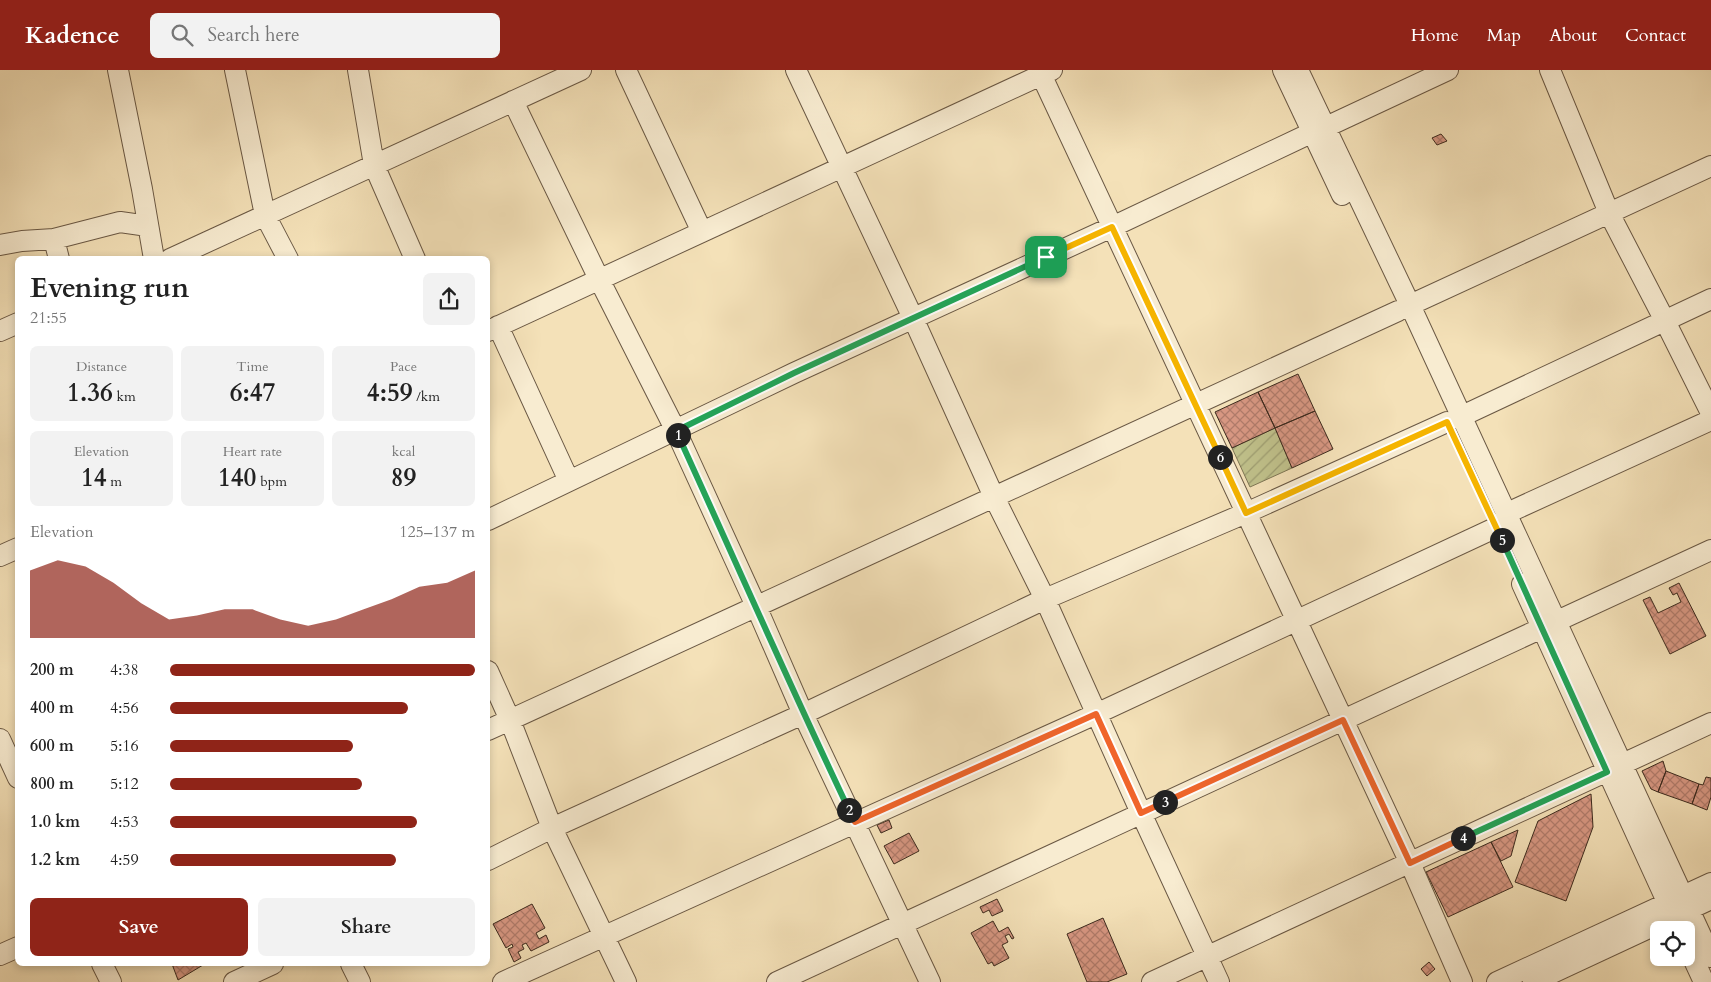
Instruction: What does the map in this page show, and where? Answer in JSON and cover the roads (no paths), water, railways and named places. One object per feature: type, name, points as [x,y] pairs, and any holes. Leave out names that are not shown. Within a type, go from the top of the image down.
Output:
[{"type":"street","points":[[118,70],[153,256]]},
{"type":"street","points":[[235,70],[265,215],[286,256]]},
{"type":"street","points":[[358,70],[374,165],[414,256]]},
{"type":"street","points":[[176,256],[581,70]]},
{"type":"street","points":[[626,70],[702,232]]},
{"type":"street","points":[[796,70],[913,318],[994,497],[1045,598],[1219,982]]},
{"type":"street","points":[[1283,70],[1319,129]]},
{"type":"street","points":[[1298,70],[1319,129],[1404,308],[1679,911],[1711,957]]},
{"type":"street","points":[[490,519],[794,373],[1448,70]]},
{"type":"street","points":[[1550,70],[1610,213],[1711,413]]},
{"type":"street","points":[[569,481],[493,328],[1044,72],[1112,227],[1410,863],[1462,982]]},
{"type":"street","points":[[513,101],[599,279],[676,431],[803,714],[930,982]]},
{"type":"street","points":[[490,729],[1711,166]]},
{"type":"street","points":[[0,245],[22,240],[54,239],[120,222],[148,226]]},
{"type":"street","points":[[54,239],[58,256]]},
{"type":"street","points":[[490,859],[552,828],[803,714],[1045,598],[1246,513],[1454,419],[1711,299]]},
{"type":"street","points":[[0,330],[15,324]]},
{"type":"street","points":[[503,982],[1096,714],[1711,420]]},
{"type":"street","points":[[0,556],[15,549]]},
{"type":"street","points":[[777,982],[1711,550]]},
{"type":"street","points":[[490,675],[510,720],[552,828],[626,982]]},
{"type":"street","points":[[1152,982],[1711,723]]},
{"type":"street","points":[[5,740],[15,769]]},
{"type":"street","points":[[1533,982],[1679,911],[1711,883]]},
{"type":"street","points":[[1497,982],[1711,899]]},
{"type":"street","points":[[0,955],[15,948]]},
{"type":"street","points":[[1695,962],[1704,982]]},
{"type":"street","points":[[103,966],[110,982]]},
{"type":"street","points":[[234,982],[269,966]]},
{"type":"street","points":[[353,966],[360,982]]}]
